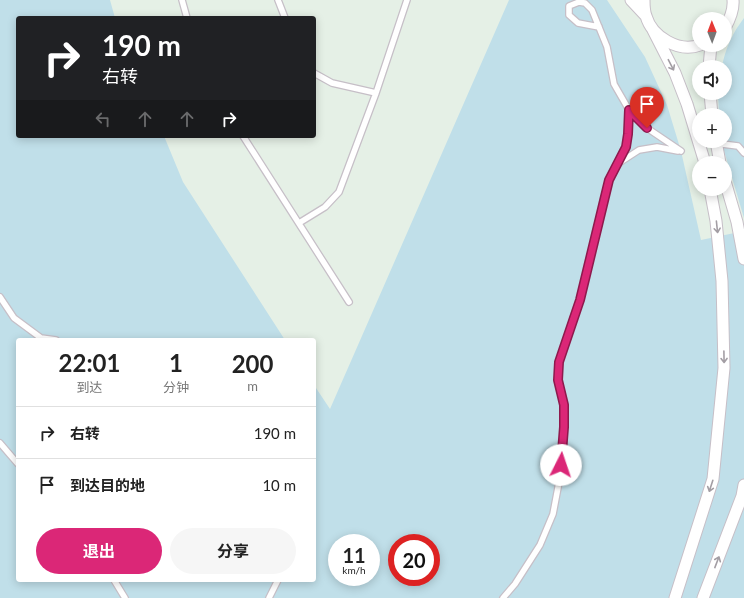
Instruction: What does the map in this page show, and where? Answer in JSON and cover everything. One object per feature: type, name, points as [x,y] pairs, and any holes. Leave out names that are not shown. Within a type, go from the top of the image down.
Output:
[{"type":"street","points":[[632,0],[646,16],[675,73],[687,104],[703,156]]},
{"type":"street","points":[[644,0],[646,16]]},
{"type":"street","points":[[732,12],[735,2]]},
{"type":"street","points":[[653,30],[665,40],[681,46],[692,46]]},
{"type":"street","points":[[675,598],[713,479],[724,368],[722,281],[716,221],[711,196]]},
{"type":"street","points":[[729,196],[737,222],[744,259]]},
{"type":"street","points":[[703,598],[742,496],[744,485]]},
{"type":"lane","points":[[182,0],[186,16]]},
{"type":"lane","points":[[278,0],[284,16]]},
{"type":"lane","points":[[299,223],[325,207],[339,192],[376,93],[407,0]]},
{"type":"lane","points":[[598,27],[578,23],[569,15],[569,6],[579,2],[585,3],[592,10],[607,47],[614,84],[629,110],[647,128],[681,151],[657,147],[639,150],[617,164]]},
{"type":"lane","points":[[316,74],[332,83],[376,93]]},
{"type":"lane","points":[[503,598],[515,584],[540,545],[553,514],[560,477],[564,427],[564,405],[558,380],[559,362],[580,300],[609,180],[626,147],[629,110]]},
{"type":"lane","points":[[244,138],[348,302]]},
{"type":"lane","points":[[732,145],[738,146],[744,153]]},
{"type":"lane","points":[[0,296],[14,318],[41,338]]},
{"type":"lane","points":[[0,443],[16,462]]},
{"type":"lane","points":[[115,582],[125,598]]},
{"type":"lane","points":[[269,598],[277,582]]},
{"type":"shaded area","points":[[0,0],[110,0],[114,16],[16,16],[16,138],[165,138],[183,182],[284,338],[16,338],[16,582],[316,582],[316,388],[330,409],[509,0],[607,0],[645,57],[667,105],[681,151],[701,240],[744,231],[744,598],[0,598]]},
{"type":"shaded area","points":[[744,18],[744,218],[732,178],[732,156],[725,156],[723,148],[732,148],[732,108],[719,108],[718,100],[732,100],[732,60],[723,60],[726,52],[732,52],[732,37]]},
{"type":"route","points":[[561,465],[564,405],[558,380],[559,362],[580,300],[609,180],[626,147],[629,110],[647,128]]}]
